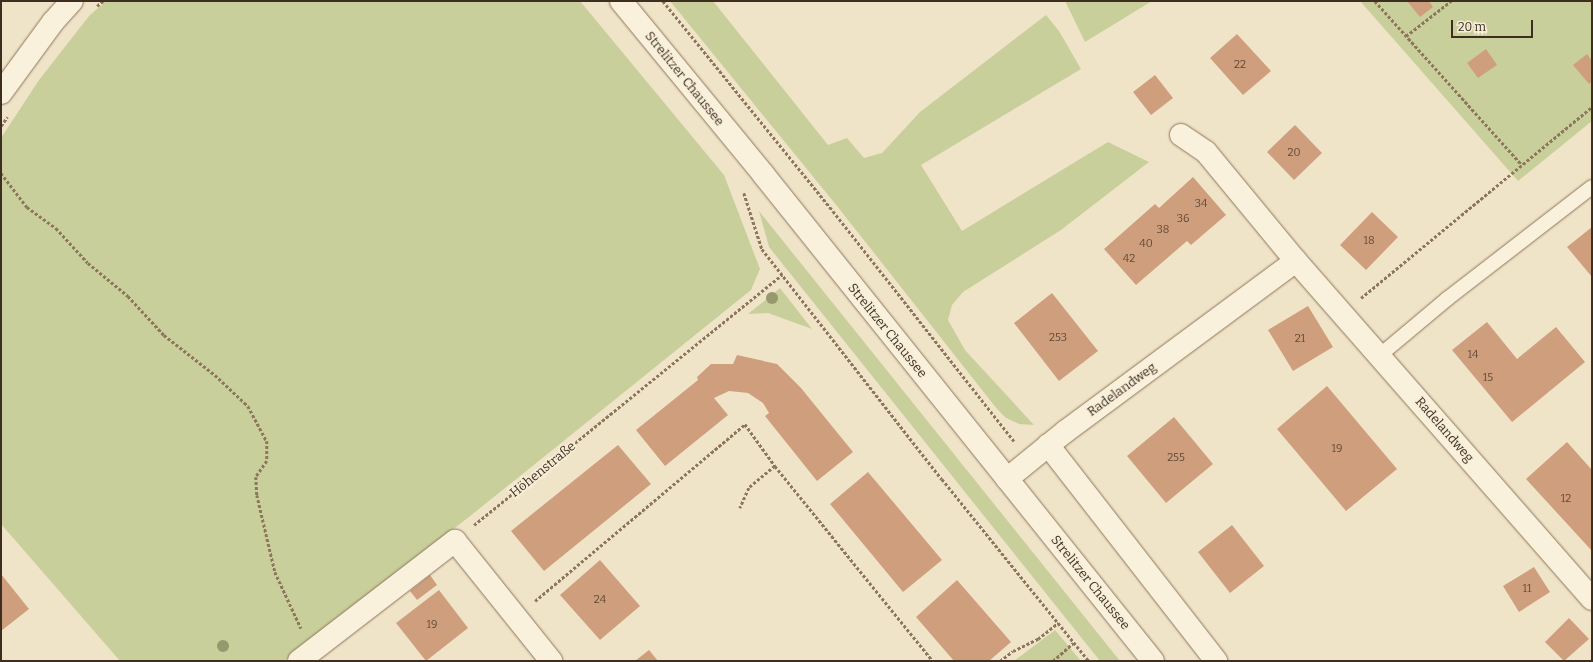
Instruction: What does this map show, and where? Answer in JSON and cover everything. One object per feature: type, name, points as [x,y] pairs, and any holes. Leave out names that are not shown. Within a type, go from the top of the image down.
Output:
[{"type":"street","name":"Strelitzer Chaussee","points":[[621,1],[1152,661]]},
{"type":"street","points":[[1,93],[53,22],[64,4]]},
{"type":"street","name":"Radelandweg","points":[[1181,135],[1206,152],[1296,261],[1592,599]]},
{"type":"street","name":"Radelandweg","points":[[1007,479],[1048,445],[1296,261]]},
{"type":"street","points":[[1048,445],[1216,661]]},
{"type":"street","points":[[308,655],[455,541],[551,661]]},
{"type":"lane","points":[[1379,356],[1447,299],[1592,187]]},
{"type":"path","points":[[663,1],[833,211],[1029,460]]},
{"type":"path","points":[[1375,1],[1522,165]]},
{"type":"path","points":[[1406,36],[1451,1]]},
{"type":"path","points":[[1342,314],[1592,107]]},
{"type":"path","points":[[1,173],[27,207],[56,228],[88,263],[128,296],[164,335],[215,375],[248,406],[267,442],[267,461],[256,478],[257,495],[275,572],[304,634],[308,655]]},
{"type":"path","name":"Höhenstraße","points":[[455,541],[783,275],[937,473],[1058,623]]},
{"type":"path","points":[[515,616],[745,424],[776,466],[934,661]]},
{"type":"path","points":[[740,508],[749,488],[776,466]]},
{"type":"path","points":[[1000,661],[1013,651],[1038,639],[1058,623],[1088,661]]},
{"type":"path","points":[[1052,661],[1073,643]]},
{"type":"green space","points":[[106,1],[580,1],[724,175],[760,269],[751,290],[474,513],[284,661],[120,661],[1,524],[1,138],[39,80],[89,16]]},
{"type":"green space","points":[[670,1],[713,1],[828,145],[847,138],[864,158],[882,153],[920,112],[1046,15],[1059,31],[1081,69],[921,165],[962,231],[1108,142],[1149,162],[1061,230],[963,292],[952,305],[948,320],[965,350],[1034,425],[1019,424],[1006,418],[997,409],[837,206]]},
{"type":"green space","points":[[1065,1],[1152,1],[1085,42]]},
{"type":"green space","points":[[1360,1],[1592,1],[1592,121],[1518,181]]},
{"type":"green space","points":[[759,211],[1120,661],[1100,661],[769,247]]},
{"type":"green space","points":[[780,288],[812,329],[768,313],[748,314]]},
{"type":"green space","points":[[1055,630],[1081,661],[1014,661]]},
{"type":"building","points":[[1407,1],[1429,1],[1433,7],[1420,17]]},
{"type":"building","points":[[1237,34],[1271,71],[1243,95],[1210,58]]},
{"type":"building","points":[[1486,49],[1497,65],[1478,78],[1467,63]]},
{"type":"building","points":[[1587,54],[1592,61],[1592,81],[1589,84],[1573,65]]},
{"type":"building","points":[[1155,75],[1173,98],[1151,115],[1133,92]]},
{"type":"building","points":[[1295,125],[1322,153],[1294,180],[1267,152]]},
{"type":"building","points":[[1193,177],[1226,215],[1191,245],[1187,241],[1136,285],[1104,249],[1155,204],[1159,208]]},
{"type":"building","points":[[1372,212],[1398,237],[1366,270],[1340,245]]},
{"type":"building","points":[[1592,227],[1592,277],[1567,247]]},
{"type":"building","points":[[1052,293],[1098,351],[1059,381],[1014,323]]},
{"type":"building","points":[[1308,306],[1333,347],[1293,371],[1268,330]]},
{"type":"building","points":[[1487,322],[1517,359],[1556,327],[1585,362],[1512,422],[1452,350]]},
{"type":"building","points":[[737,355],[777,364],[801,388],[853,452],[817,481],[765,416],[769,413],[763,403],[748,393],[729,391],[714,398],[728,415],[665,466],[636,430],[698,380],[697,377],[711,364],[733,364]]},
{"type":"building","points":[[1327,386],[1397,469],[1346,511],[1277,429]]},
{"type":"building","points":[[1174,417],[1213,464],[1166,503],[1127,456]]},
{"type":"building","points":[[1567,442],[1592,470],[1592,551],[1526,479]]},
{"type":"building","points":[[618,445],[651,484],[544,571],[511,531]]},
{"type":"building","points":[[868,472],[942,560],[903,592],[830,504]]},
{"type":"building","points":[[1232,525],[1264,566],[1230,593],[1198,552]]},
{"type":"building","points":[[600,560],[640,606],[600,640],[560,595]]},
{"type":"building","points":[[1534,567],[1550,592],[1519,612],[1503,586]]},
{"type":"building","points":[[1,574],[29,609],[1,631]]},
{"type":"building","points":[[430,575],[437,585],[417,600],[410,591]]},
{"type":"building","points":[[957,580],[1011,642],[989,661],[954,661],[916,617]]},
{"type":"building","points":[[439,590],[468,628],[426,661],[396,623]]},
{"type":"building","points":[[1569,618],[1589,639],[1564,661],[1545,642]]},
{"type":"building","points":[[649,650],[658,661],[635,661]]}]
